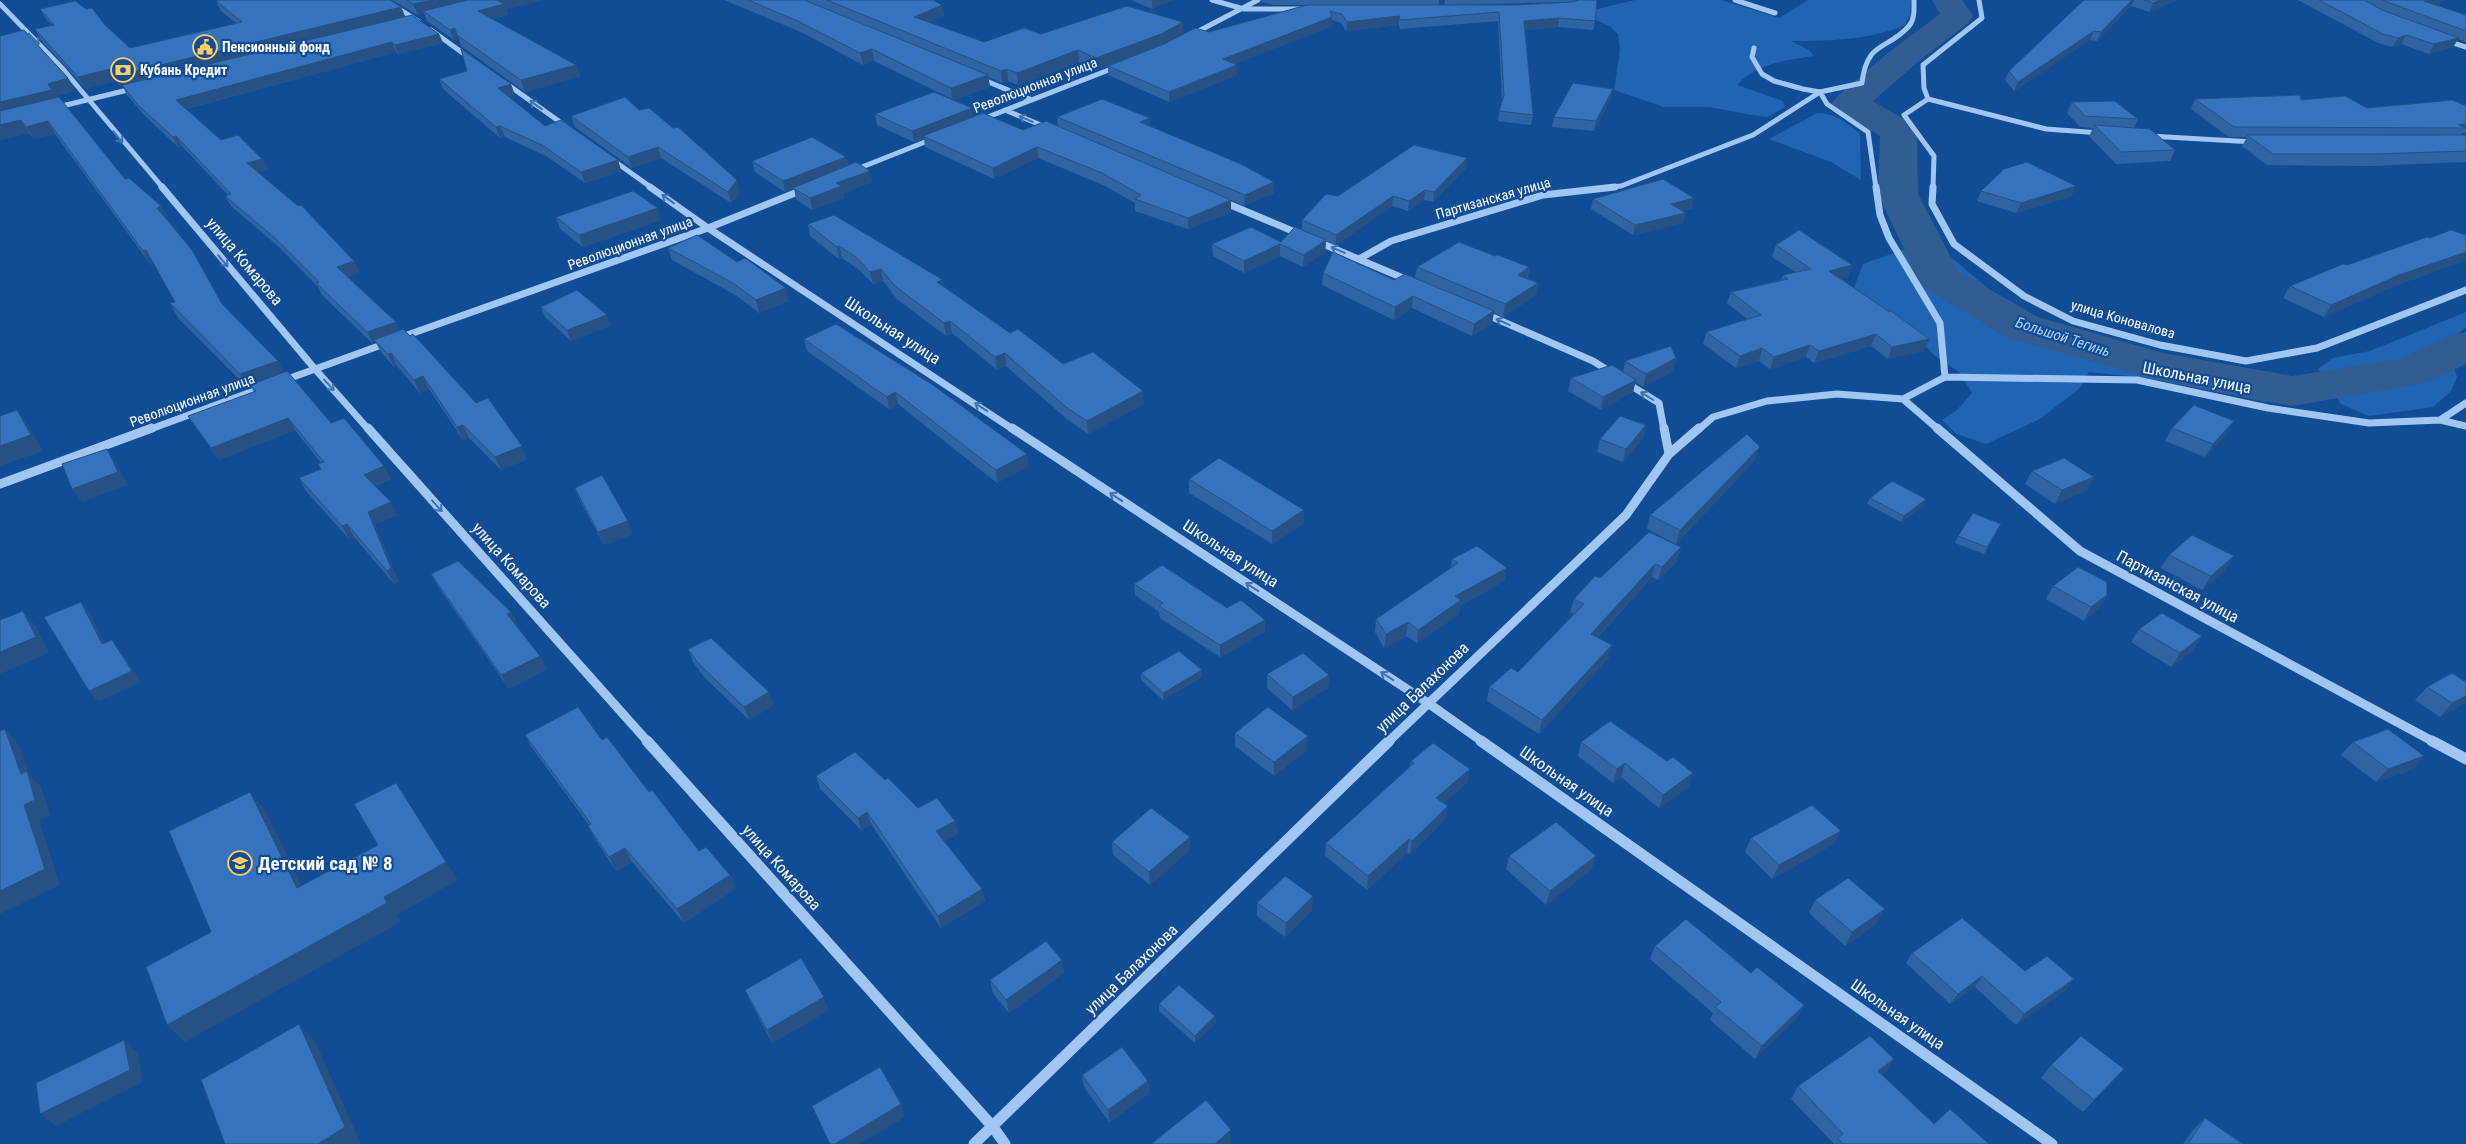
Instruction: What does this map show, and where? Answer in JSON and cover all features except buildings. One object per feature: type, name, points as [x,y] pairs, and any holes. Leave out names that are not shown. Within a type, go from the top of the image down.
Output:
[{"type":"street","points":[[385,0],[418,20],[474,61]]},
{"type":"street","points":[[1212,0],[1244,9],[1312,9]]},
{"type":"street","points":[[1187,37],[1244,9],[1258,0]]},
{"type":"street","points":[[1735,0],[1775,13]]},
{"type":"street","points":[[1754,48],[1752,57],[1762,74],[1774,82],[1820,92],[1862,83],[1864,67],[1872,53],[1909,26],[1913,18],[1914,0]]},
{"type":"street","points":[[1979,0],[1982,18],[1937,56],[1923,65],[1924,88],[1928,99],[2046,129],[2104,133]]},
{"type":"street","name":"улица Комарова","points":[[0,4],[63,69],[87,100],[315,369],[993,1127],[1005,1144]]},
{"type":"street","points":[[408,23],[426,18]]},
{"type":"street","points":[[2434,36],[2466,47]]},
{"type":"street","name":"Революционная улица","points":[[977,121],[1128,62]]},
{"type":"street","points":[[970,74],[1032,100]]},
{"type":"street","points":[[498,78],[571,130]]},
{"type":"street","points":[[48,109],[144,86]]},
{"type":"street","points":[[1820,92],[1827,104],[1868,132],[1880,215],[1889,238],[1940,323],[1945,377],[1903,399]]},
{"type":"street","name":"Партизанская улица","points":[[1359,259],[1391,241],[1543,195],[1621,186],[1753,134],[1820,92]]},
{"type":"street","name":"улица Коновалова","points":[[1928,99],[1904,115],[1934,156],[1932,204],[1954,244],[2024,296],[2073,321],[2160,345],[2246,361],[2317,348],[2466,290]]},
{"type":"street","points":[[1005,110],[1060,133]]},
{"type":"street","points":[[847,173],[940,136]]},
{"type":"street","points":[[2144,136],[2261,142]]},
{"type":"street","name":"Школьная улица","points":[[603,153],[708,228],[1428,703],[2052,1144]]},
{"type":"street","name":"Революционная улица","points":[[0,484],[708,228],[810,187]]},
{"type":"street","points":[[1214,198],[1413,283]]},
{"type":"street","points":[[1476,310],[1593,361],[1659,403],[1669,454]]},
{"type":"street","name":"Школьная улица","points":[[1945,377],[2137,380],[2268,408],[2368,423],[2440,420],[2466,426]]},
{"type":"street","name":"улица Балахонова","points":[[974,1144],[1428,703],[1626,515],[1669,454],[1713,417],[1767,401],[1838,394],[1903,399]]},
{"type":"street","name":"Партизанская улица","points":[[1903,399],[2080,551],[2466,759]]},
{"type":"street","points":[[2440,420],[2466,403]]},
{"type":"shaded area","points":[[1635,0],[1721,0],[1779,18],[1808,0],[1911,0],[1910,15],[1905,25],[1864,37],[1791,41],[1809,50],[1814,56],[1772,64],[1745,78],[1737,85],[1783,101],[1785,107],[1767,117],[1709,107],[1664,107],[1614,90],[1620,50],[1618,34],[1611,27],[1581,13]]},
{"type":"shaded area","points":[[1817,113],[1823,113],[1840,119],[1860,134],[1861,180],[1831,162],[1769,139]]},
{"type":"shaded area","points":[[1911,247],[1939,247],[2004,302],[2031,314],[2043,325],[2126,351],[2191,366],[2235,372],[2279,384],[2267,402],[2147,378],[2089,372],[2080,388],[2040,419],[1986,444],[1957,434],[1942,420],[1957,410],[1972,393],[1959,372],[1935,356],[1922,342],[1852,293],[1863,264]]},
{"type":"shaded area","points":[[2466,312],[2466,327],[2447,344],[2457,377],[2451,391],[2433,407],[2369,416],[2341,404],[2318,369],[2333,358],[2370,351]]},
{"type":"waterway","name":"Большой Тегинь","points":[[1947,0],[1957,16],[1901,59],[1850,103],[1899,132],[1898,194],[1940,279],[2022,327],[2157,366],[2292,391],[2413,371],[2466,346]]},
{"type":"place","name":"Пенсионный фонд","points":[[205,47]]},
{"type":"place","name":"Кубань Кредит","points":[[123,70]]},
{"type":"place","name":"Детский сад № 8","points":[[240,863]]}]
